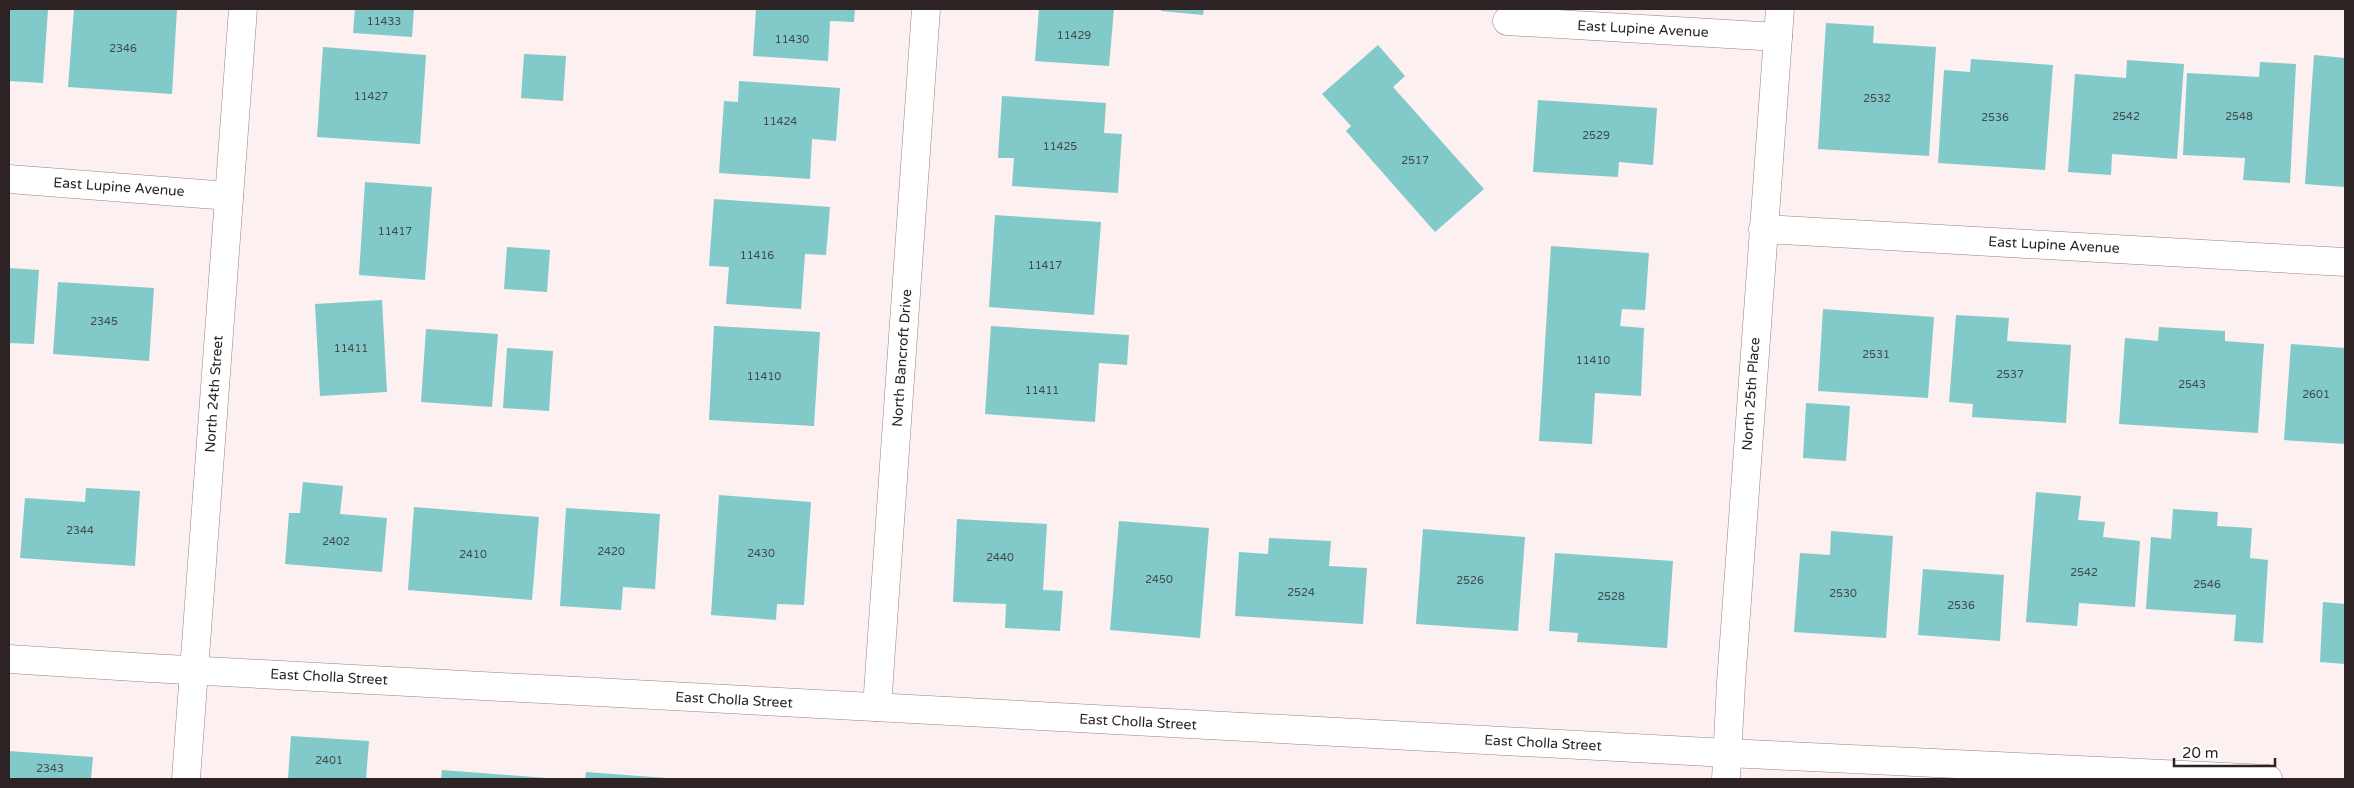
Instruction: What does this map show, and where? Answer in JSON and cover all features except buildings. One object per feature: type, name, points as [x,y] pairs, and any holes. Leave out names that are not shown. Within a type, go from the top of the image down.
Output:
[{"type":"street","name":"North 24th Street","points":[[186,779],[243,9]]},
{"type":"street","name":"North Bancroft Drive","points":[[877,707],[926,9]]},
{"type":"street","name":"North 25th Place","points":[[1727,766],[1763,229],[1780,9]]},
{"type":"street","name":"East Lupine Avenue","points":[[1507,22],[1778,37]]},
{"type":"street","name":"East Lupine Avenue","points":[[9,179],[229,196]]},
{"type":"street","name":"East Lupine Avenue","points":[[1763,229],[2345,262]]},
{"type":"street","name":"East Cholla Street","points":[[9,659],[877,707],[1727,766],[2268,779]]}]
